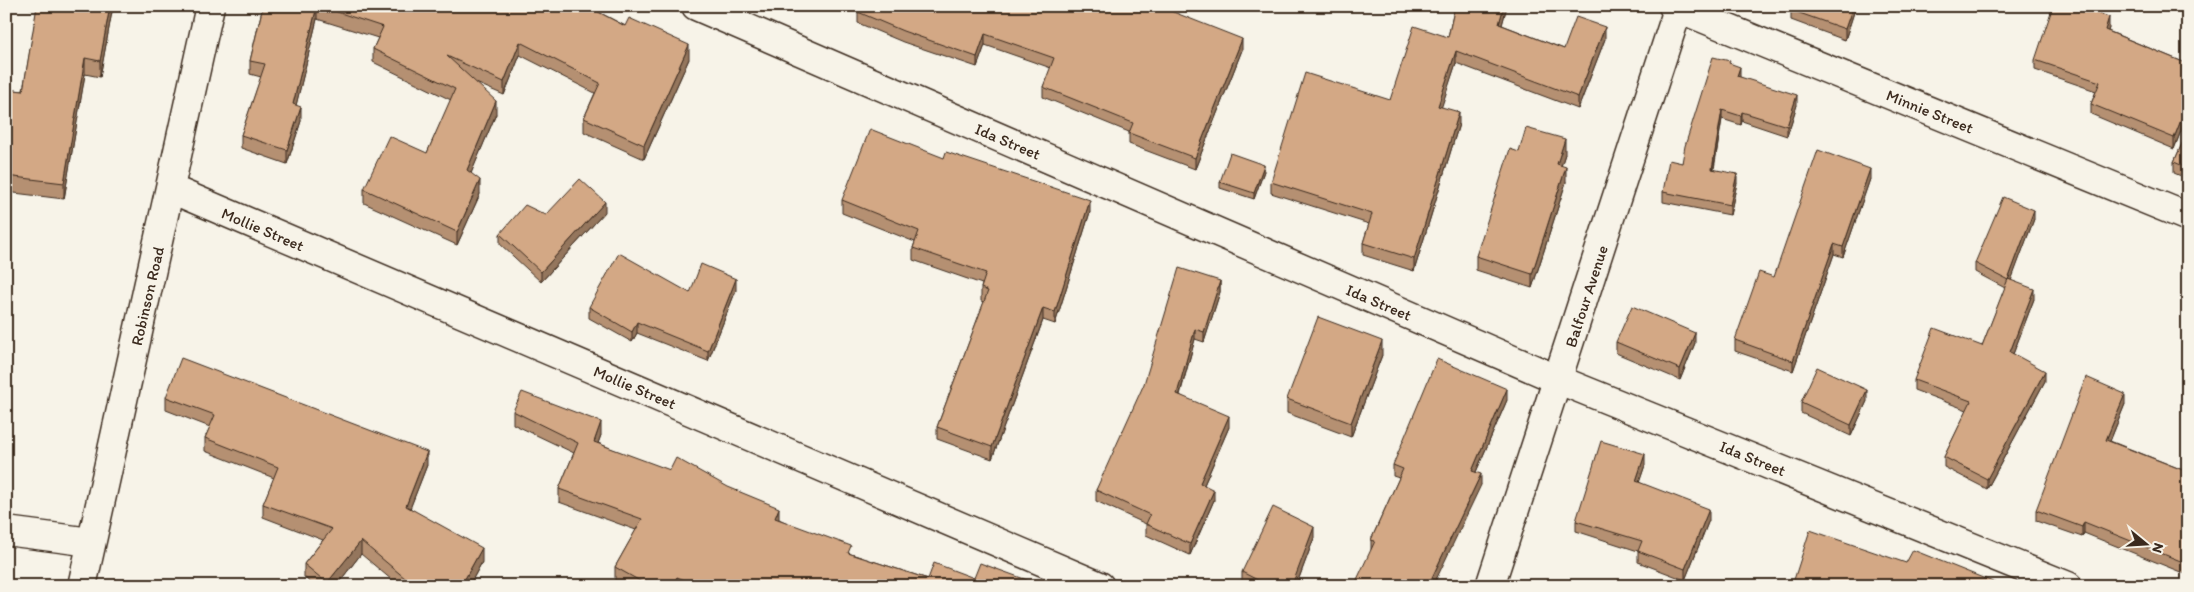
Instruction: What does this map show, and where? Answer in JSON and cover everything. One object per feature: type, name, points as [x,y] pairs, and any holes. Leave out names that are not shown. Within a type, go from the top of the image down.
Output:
[{"type":"street","name":"Robinson Road","points":[[87,584],[91,542],[171,189],[210,6]]},
{"type":"street","name":"Ida Street","points":[[696,6],[1559,380],[2068,586]]},
{"type":"street","name":"Balfour Avenue","points":[[1490,586],[1559,380],[1677,7]]},
{"type":"street","name":"Minnie Street","points":[[1677,7],[2188,217]]},
{"type":"street","name":"Mollie Street","points":[[171,189],[1100,586]]},
{"type":"street","points":[[6,531],[91,542]]},
{"type":"building","points":[[37,6],[110,6],[100,61],[85,58],[64,183],[6,176],[6,89],[23,91]]},
{"type":"building","points":[[263,6],[317,6],[293,104],[301,107],[287,150],[241,135],[265,64],[250,61]]},
{"type":"building","points":[[319,6],[587,6],[625,26],[629,18],[689,45],[644,145],[584,118],[600,83],[520,42],[504,82],[447,56],[496,101],[467,170],[480,180],[457,232],[364,189],[389,136],[427,153],[455,89],[373,49],[383,27]]},
{"type":"building","points":[[860,6],[1158,6],[1242,39],[1195,158],[1129,133],[1133,123],[1043,87],[1054,58],[985,34],[977,57],[903,31],[858,12]]},
{"type":"building","points":[[1455,6],[1504,6],[1499,24],[1564,49],[1576,17],[1605,27],[1578,97],[1456,51],[1438,106],[1459,112],[1414,259],[1363,243],[1372,214],[1271,182],[1305,73],[1390,100],[1414,26],[1448,37]]},
{"type":"building","points":[[1792,6],[1853,6],[1845,29],[1791,10]]},
{"type":"building","points":[[2053,6],[2078,6],[2109,17],[2105,30],[2188,64],[2188,102],[2174,138],[2091,104],[2100,82],[2035,60]]},
{"type":"building","points":[[1713,57],[1730,61],[1729,63],[1740,67],[1737,76],[1797,95],[1787,126],[1742,112],[1741,116],[1722,110],[1712,169],[1737,174],[1730,205],[1663,192],[1669,160],[1682,163],[1685,146]]},
{"type":"building","points":[[1526,128],[1565,139],[1557,164],[1566,167],[1532,274],[1476,256],[1510,149],[1519,152]]},
{"type":"building","points":[[870,129],[944,158],[946,152],[1090,200],[1055,312],[1043,308],[992,447],[937,427],[988,291],[981,288],[986,273],[913,248],[919,231],[842,200]]},
{"type":"building","points":[[2188,130],[2188,168],[2174,162]]},
{"type":"building","points":[[1818,150],[1870,169],[1843,247],[1834,244],[1793,361],[1735,340],[1759,272],[1774,277]]},
{"type":"building","points":[[1230,153],[1264,165],[1254,193],[1220,182]]},
{"type":"building","points":[[580,179],[605,202],[541,272],[500,234],[525,205],[546,215]]},
{"type":"building","points":[[2003,197],[2034,210],[2008,280],[1975,263]]},
{"type":"building","points":[[619,253],[690,293],[701,264],[736,279],[708,351],[637,322],[632,332],[589,307]]},
{"type":"building","points":[[1179,268],[1220,281],[1204,332],[1195,329],[1177,394],[1229,416],[1200,483],[1214,490],[1190,544],[1146,524],[1150,515],[1096,490],[1144,384]]},
{"type":"building","points":[[2008,279],[2034,289],[2010,352],[2045,371],[1987,479],[1944,457],[1971,401],[1914,380],[1934,328],[1982,346]]},
{"type":"building","points":[[6,286],[9,287],[6,299]]},
{"type":"building","points":[[1632,306],[1695,333],[1680,369],[1616,342]]},
{"type":"building","points":[[1318,317],[1382,341],[1351,423],[1287,399]]},
{"type":"building","points":[[181,358],[427,452],[406,506],[482,548],[461,586],[410,586],[412,584],[361,541],[327,583],[304,564],[332,529],[263,504],[278,467],[205,438],[215,415],[166,397]]},
{"type":"building","points":[[1437,359],[1507,389],[1472,471],[1481,474],[1428,586],[1354,586],[1375,541],[1371,540],[1403,469],[1393,465]]},
{"type":"building","points":[[1817,367],[1867,390],[1851,425],[1801,402]]},
{"type":"building","points":[[2086,377],[2125,394],[2106,440],[2188,472],[2188,564],[2084,522],[2082,527],[2036,510]]},
{"type":"building","points":[[522,392],[601,422],[594,442],[670,470],[676,458],[728,487],[779,508],[775,518],[851,546],[848,553],[928,579],[934,563],[974,578],[980,563],[1038,584],[1039,581],[1051,586],[700,586],[677,577],[672,586],[649,586],[615,567],[642,519],[559,489],[578,443],[513,411]]},
{"type":"building","points":[[1601,441],[1645,454],[1636,481],[1709,509],[1685,569],[1638,551],[1642,541],[1576,521]]},
{"type":"building","points":[[1273,507],[1314,527],[1291,586],[1269,586],[1242,572]]},
{"type":"building","points":[[1810,530],[1906,563],[1913,550],[2003,586],[1792,586]]}]
